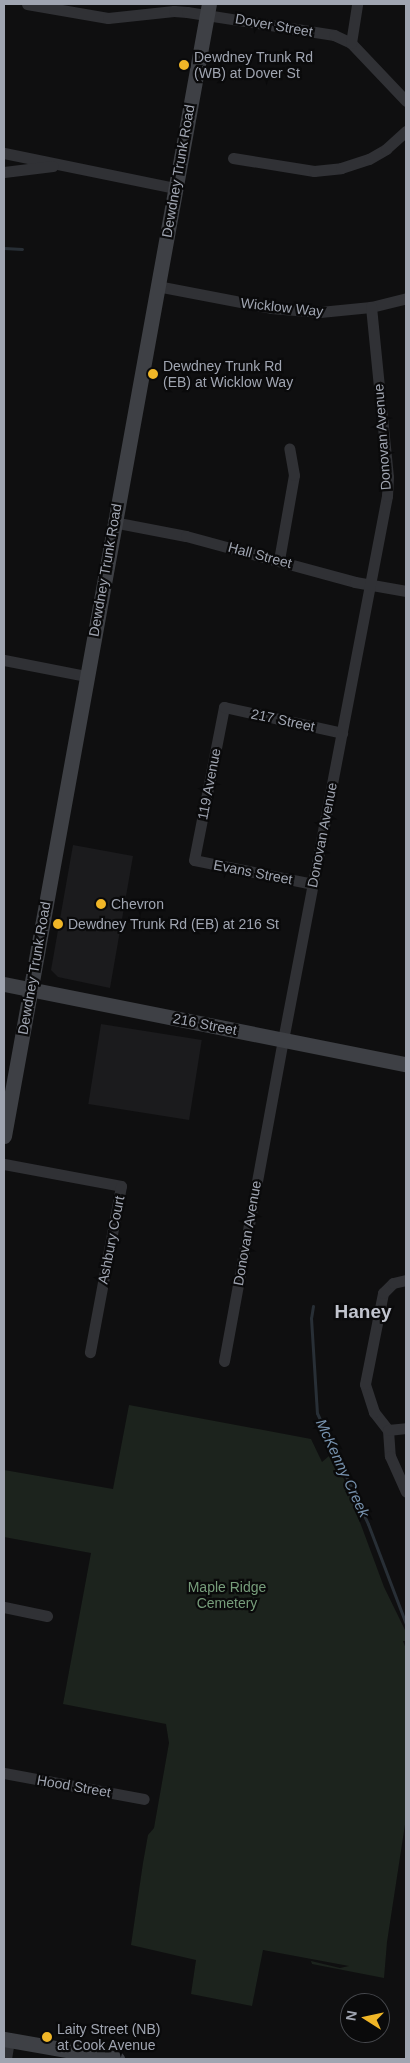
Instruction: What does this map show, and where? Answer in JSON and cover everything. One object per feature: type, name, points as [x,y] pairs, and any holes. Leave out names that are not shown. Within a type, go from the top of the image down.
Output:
[{"type":"main road","name":"Dewdney Trunk Road","points":[[4,1136],[113,522],[208,9]]},
{"type":"main road","name":"216 Street","points":[[4,984],[406,1064]]},
{"type":"main road","points":[[7,2040],[117,2059]]},
{"type":"street","name":"Dover Street","points":[[27,4],[108,18],[208,9],[334,35],[351,43],[406,101]]},
{"type":"street","points":[[351,43],[357,4]]},
{"type":"street","points":[[233,158],[314,171],[341,168],[369,158],[386,149],[406,132]]},
{"type":"street","points":[[4,153],[175,188]]},
{"type":"street","points":[[4,172],[69,165]]},
{"type":"street","name":"Wicklow Way","points":[[157,286],[292,310],[336,312],[371,307],[406,298]]},
{"type":"street","name":"Donovan Avenue","points":[[224,1361],[282,1040],[386,496],[388,477],[371,307]]},
{"type":"street","points":[[279,560],[294,475],[289,448]]},
{"type":"street","name":"Hall Street","points":[[113,522],[186,536],[370,584],[406,591]]},
{"type":"street","points":[[4,660],[86,676]]},
{"type":"street","name":"217 Street","points":[[224,707],[342,733]]},
{"type":"street","name":"119 Avenue","points":[[194,860],[224,707]]},
{"type":"street","name":"Evans Street","points":[[194,860],[313,884]]},
{"type":"street","name":"Ashbury Court","points":[[4,1164],[121,1186],[90,1352]]},
{"type":"street","points":[[406,1280],[393,1283],[383,1293],[365,1384],[374,1412],[388,1430],[390,1456],[406,1492]]},
{"type":"street","points":[[388,1430],[406,1428]]},
{"type":"street","points":[[4,1606],[47,1616]]},
{"type":"street","name":"Hood Street","points":[[4,1773],[144,1799]]},
{"type":"street","points":[[6,2059],[7,2040]]},
{"type":"shaded area","points":[[73,845],[133,856],[110,988],[58,977],[51,970]]},
{"type":"shaded area","points":[[101,1024],[202,1040],[189,1120],[88,1104]]},
{"type":"green space","name":"Maple Ridge Cemetery","points":[[129,1405],[311,1439],[322,1462],[329,1456],[344,1479],[384,1587],[406,1632],[406,1641],[403,1641],[406,1649],[406,1818],[387,1942],[384,1978],[312,1964],[311,1961],[340,1968],[349,1966],[263,1950],[252,2006],[191,1994],[196,1960],[131,1945],[148,1835],[154,1828],[169,1743],[166,1724],[63,1704],[91,1553],[4,1537],[4,1470],[113,1489]]},
{"type":"waterway","points":[[4,248],[22,249]]},
{"type":"waterway","name":"McKenny Creek","points":[[313,1306],[311,1318],[317,1413],[368,1524],[406,1624]]},
{"type":"place","name":"Dewdney Trunk Rd (WB) at Dover St","points":[[184,65]]},
{"type":"place","name":"Dewdney Trunk Rd (EB) at Wicklow Way","points":[[153,374]]},
{"type":"place","name":"Chevron","points":[[101,904]]},
{"type":"place","name":"Dewdney Trunk Rd (EB) at 216 St","points":[[58,924]]},
{"type":"place","name":"Laity Street (NB) at Cook Avenue","points":[[47,2037]]},
{"type":"district","name":"Haney","points":[[363,1312]]}]
